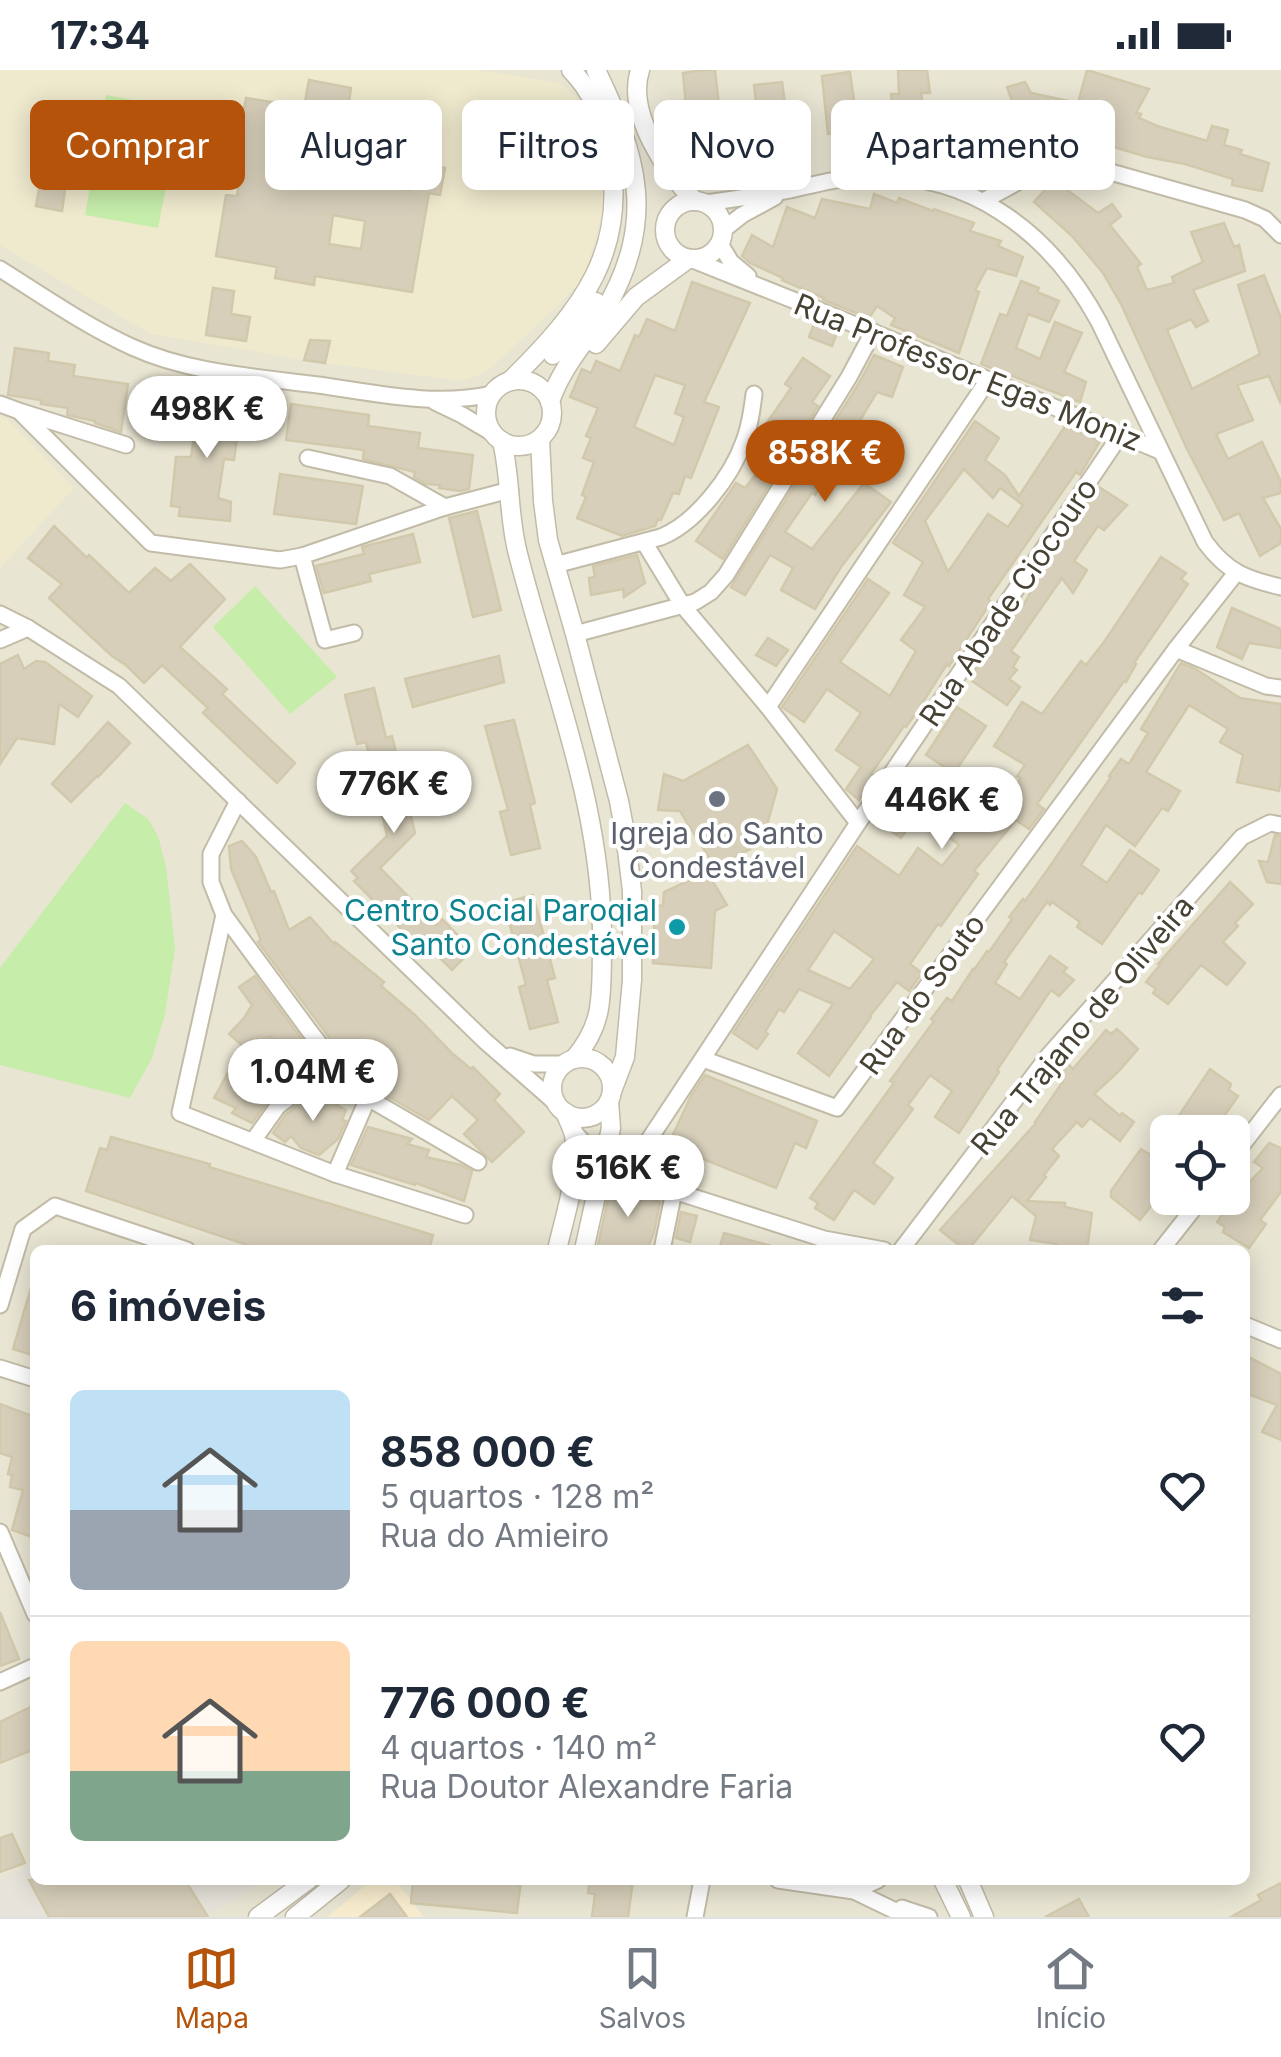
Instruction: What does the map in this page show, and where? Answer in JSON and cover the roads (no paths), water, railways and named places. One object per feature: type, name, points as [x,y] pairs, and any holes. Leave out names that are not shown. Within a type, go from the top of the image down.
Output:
[{"type":"street","points":[[518,381],[575,310],[600,263],[610,230],[614,184],[606,137],[591,94],[570,70]]},
{"type":"street","points":[[586,70],[606,111],[619,152],[626,200],[620,252],[588,315],[563,345],[518,381],[500,386],[487,404],[486,415],[498,438],[518,554],[568,723],[589,807],[599,870],[601,992],[591,1037],[557,1070],[552,1086],[574,1132],[605,1158],[674,1190],[824,1238],[859,1245]]},
{"type":"street","points":[[550,402],[568,365],[614,293],[629,257],[636,222],[630,149],[596,70]]},
{"type":"street","points":[[640,70],[636,96],[664,164],[681,186],[718,214],[722,237],[739,270],[763,288]]},
{"type":"street","points":[[983,201],[1040,170],[1072,165],[1107,171],[1244,210],[1266,219],[1281,235]]},
{"type":"street","points":[[811,186],[856,177],[905,177],[983,201],[1030,233],[1070,274],[1099,322],[1160,450]]},
{"type":"street","points":[[690,259],[671,249],[664,231],[676,206],[788,190]]},
{"type":"street","points":[[431,400],[498,438],[521,446],[531,444],[551,422],[570,378],[636,297],[690,259],[708,256],[742,215],[788,190]]},
{"type":"street","name":"Rua Professor Egas Moniz","points":[[690,259],[1160,450],[1206,542],[1236,573]]},
{"type":"street","points":[[0,270],[111,337],[154,356],[211,370],[431,400],[463,400],[492,394]]},
{"type":"street","points":[[576,634],[683,606],[703,598],[726,575],[873,332]]},
{"type":"street","points":[[768,708],[988,380]]},
{"type":"street","points":[[518,381],[536,385],[545,392],[551,422]]},
{"type":"street","points":[[555,565],[675,532],[688,522],[733,464],[746,436],[754,394]]},
{"type":"street","points":[[0,404],[126,445]]},
{"type":"street","points":[[18,411],[150,543],[280,560],[510,490]]},
{"type":"street","name":"Rua Abade Ciocouro","points":[[629,1170],[1121,434]]},
{"type":"street","points":[[0,614],[119,686],[484,1041],[560,1108],[584,1118],[594,1115],[610,1096],[624,1057],[629,1019],[632,891],[619,801],[548,540],[540,438]]},
{"type":"street","points":[[308,458],[390,476],[445,507]]},
{"type":"street","points":[[644,542],[683,606],[858,823]]},
{"type":"street","points":[[302,556],[326,640],[354,633]]},
{"type":"street","points":[[1236,573],[1281,587]]},
{"type":"street","name":"Rua do Souto","points":[[704,1059],[837,1108],[1236,573]]},
{"type":"street","points":[[0,640],[28,628]]},
{"type":"street","points":[[1176,649],[1266,686],[1281,688]]},
{"type":"street","points":[[238,801],[211,854],[211,882],[224,916],[334,1063],[368,1098],[478,1162]]},
{"type":"street","name":"Rua Trajano de Oliveira","points":[[904,1245],[1048,1055],[1242,837],[1270,823],[1281,825]]},
{"type":"street","points":[[224,916],[180,1113],[335,1174],[465,1215]]},
{"type":"street","points":[[484,1041],[522,1062],[593,1060],[608,1072],[610,1128],[585,1245]]},
{"type":"street","points":[[253,1141],[278,1106],[334,1063]]},
{"type":"street","points":[[1250,1135],[1281,1096]]},
{"type":"street","points":[[335,1174],[368,1098]]},
{"type":"street","points":[[557,1245],[574,1165],[574,1132]]},
{"type":"street","points":[[663,1245],[674,1190]]},
{"type":"street","points":[[0,1306],[23,1228],[55,1206],[172,1245]]},
{"type":"street","points":[[1165,1245],[1189,1215]]},
{"type":"street","points":[[1250,1328],[1281,1340]]},
{"type":"street","points":[[0,1368],[30,1378]]},
{"type":"street","points":[[0,1532],[30,1603]]},
{"type":"street","points":[[14,1566],[30,1572]]},
{"type":"street","points":[[0,1682],[30,1668]]},
{"type":"street","points":[[258,1917],[301,1885]]},
{"type":"street","points":[[296,1917],[335,1885]]},
{"type":"street","points":[[696,1917],[701,1885]]},
{"type":"street","points":[[813,1885],[854,1891],[908,1917]]},
{"type":"street","points":[[854,1891],[867,1885]]},
{"type":"street","points":[[945,1885],[961,1917]]},
{"type":"street","points":[[970,1885],[979,1915]]},
{"type":"street","points":[[888,1906],[929,1917]]},
{"type":"place","name":"Igreja do Santo Condestável","points":[[717,799]]},
{"type":"place","name":"Centro Social Paroqial Santo Condestável","points":[[677,927]]}]
